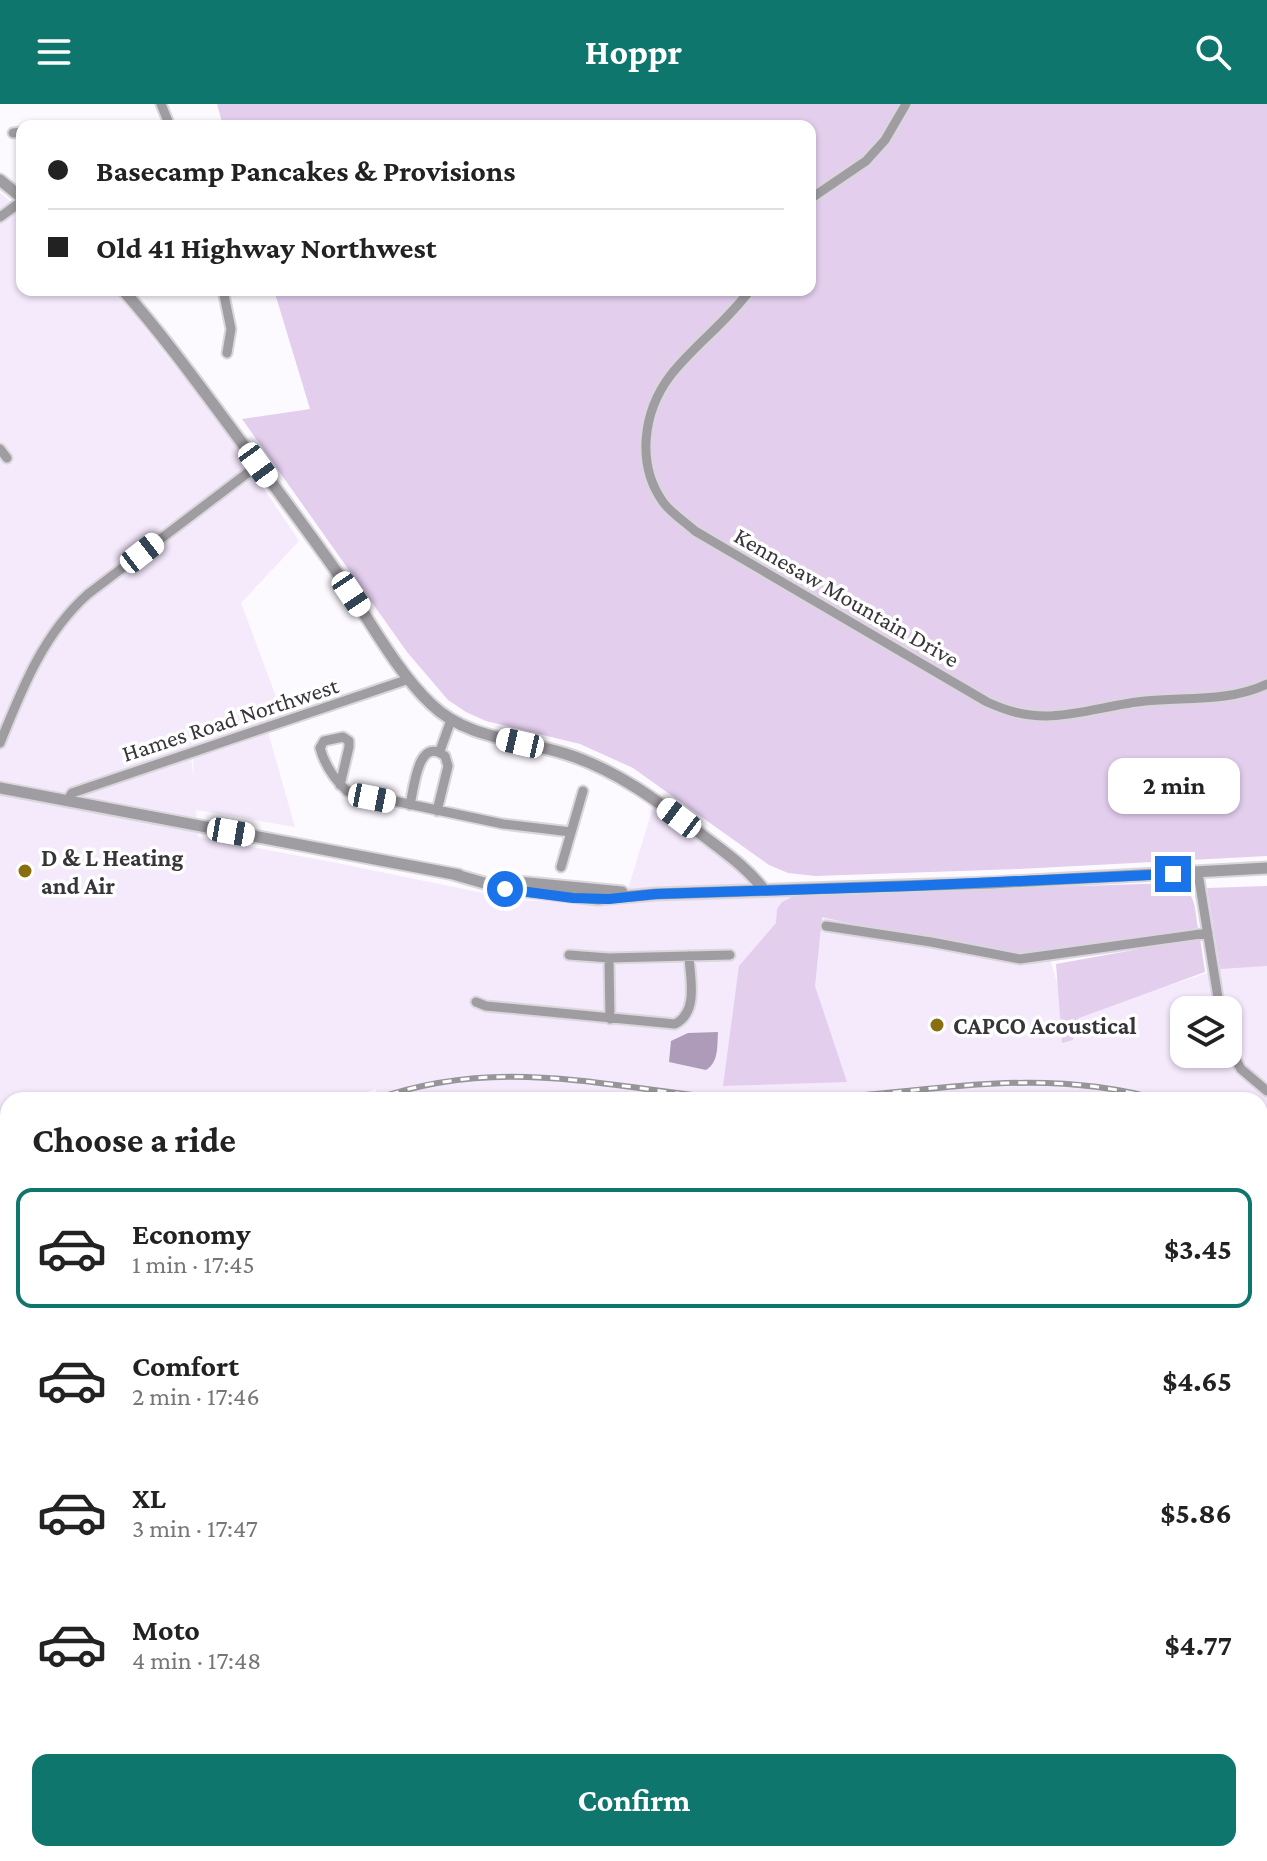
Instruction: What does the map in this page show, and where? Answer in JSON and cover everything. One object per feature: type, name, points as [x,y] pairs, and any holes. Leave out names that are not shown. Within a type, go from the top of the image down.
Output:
[{"type":"street","points":[[816,195],[866,161],[885,140],[906,104]]},
{"type":"street","points":[[0,180],[16,193]]},
{"type":"street","points":[[0,217],[16,202]]},
{"type":"street","points":[[128,296],[258,465],[337,572],[409,679],[431,705],[451,720],[490,736],[563,753],[622,779],[743,865],[764,890]]},
{"type":"street","points":[[224,296],[231,329],[227,353]]},
{"type":"street","name":"Kennesaw Mountain Drive","points":[[745,296],[670,376],[651,412],[646,434],[646,461],[653,485],[665,504],[695,531],[987,702],[1013,713],[1049,716],[1147,701],[1240,694],[1267,684]]},
{"type":"street","points":[[0,449],[7,458]]},
{"type":"street","points":[[0,743],[41,652],[65,615],[88,594],[258,465]]},
{"type":"street","name":"Hames Road Northwest","points":[[67,801],[72,793],[409,679]]},
{"type":"street","points":[[440,751],[451,720]]},
{"type":"street","points":[[340,785],[349,747],[347,738],[343,737],[324,741],[320,748],[328,770],[340,785],[347,791],[503,824],[571,832]]},
{"type":"street","points":[[410,805],[422,758],[429,751],[440,751],[448,766],[437,811]]},
{"type":"street","points":[[0,788],[453,874],[505,889],[573,898],[977,884],[1267,868]]},
{"type":"street","points":[[561,867],[583,791]]},
{"type":"street","points":[[1198,873],[1267,875]]},
{"type":"street","points":[[1198,873],[1218,996]]},
{"type":"street","points":[[826,926],[1020,959],[1208,933]]},
{"type":"street","points":[[569,955],[609,958],[730,955]]},
{"type":"street","points":[[476,1002],[486,1006],[669,1025],[685,1018],[690,1009],[689,956]]},
{"type":"street","points":[[609,958],[610,1019]]},
{"type":"street","points":[[1240,1068],[1267,1091]]},
{"type":"shaded area","points":[[217,104],[1267,104],[1267,856],[1019,869],[815,876],[788,873],[769,865],[633,768],[580,744],[486,721],[448,700],[407,652],[242,419],[310,409],[276,296],[816,296],[816,120],[221,120]]},
{"type":"shaded area","points":[[0,193],[16,206],[16,296],[119,296],[218,420],[299,541],[241,603],[284,718],[190,749],[194,781],[193,757],[268,732],[295,827],[196,810],[198,837],[517,900],[623,905],[654,804],[766,884],[871,933],[1048,953],[1068,1018],[1220,969],[1267,960],[1267,1092],[377,1092],[375,1089],[368,1092],[0,1092]]},
{"type":"shaded area","points":[[1174,883],[1191,896],[1198,928],[1051,951],[1012,953],[822,917],[815,986],[847,1082],[723,1086],[739,966],[776,923],[777,909],[782,902],[796,895]]},
{"type":"shaded area","points":[[1267,886],[1267,966],[1220,969],[1207,888]]},
{"type":"shaded area","points":[[1200,938],[1205,972],[1079,1018],[1073,1040],[1062,1043],[1056,964]]},
{"type":"shaded area","points":[[718,1032],[715,1058],[706,1070],[669,1062],[671,1041],[688,1033]]},
{"type":"railway","points":[[400,1092],[468,1079],[513,1077],[603,1083],[672,1092]]},
{"type":"railway","points":[[892,1092],[1027,1083],[1071,1084],[1125,1092]]},
{"type":"place","name":"D & L Heating and Air","points":[[25,871]]},
{"type":"place","name":"CAPCO Acoustical","points":[[937,1025]]},
{"type":"route","points":[[505,889],[573,898],[609,899],[656,894],[1173,874]]}]
